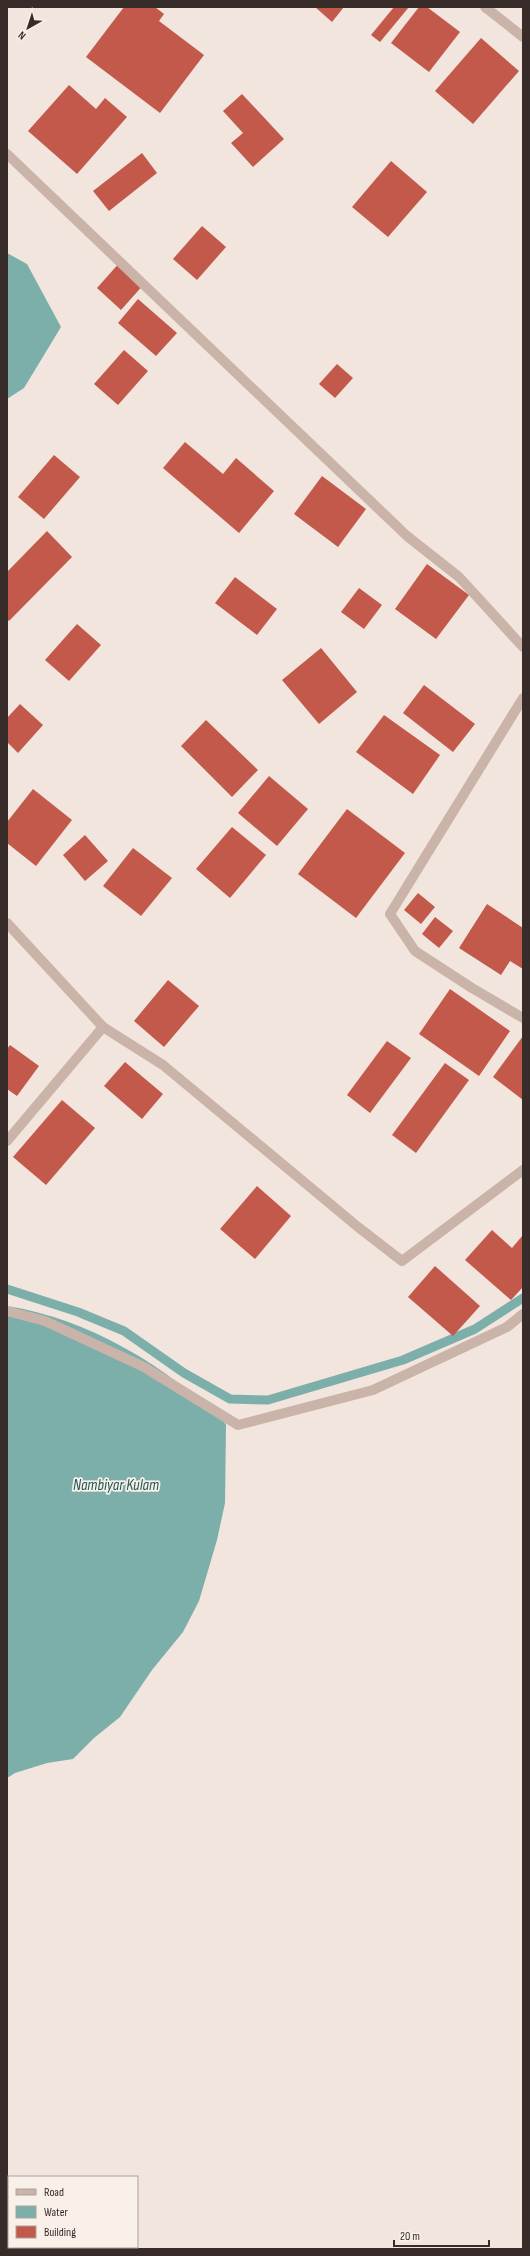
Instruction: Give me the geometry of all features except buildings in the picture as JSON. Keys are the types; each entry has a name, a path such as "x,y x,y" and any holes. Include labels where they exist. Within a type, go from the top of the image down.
{"street":[{"path":"484,7 523,37"},
{"path":"7,154 407,536 458,577 523,647"},
{"path":"523,698 390,914 416,950 472,988 523,1018"},
{"path":"7,923 103,1027 163,1065 358,1228 402,1261 523,1170"},
{"path":"7,1141 103,1027"},
{"path":"7,1311 45,1321 144,1367 238,1425 373,1390 507,1327 523,1314"}],"water":[{"path":"7,253 27,264 61,327 24,388 7,399"},
{"name":"Nambiyar Kulam","path":"7,1306 38,1312 68,1322 125,1348 178,1383 226,1424 225,1503 217,1540 199,1601 183,1632 152,1670 120,1717 94,1738 73,1759 47,1763 15,1773 7,1778"},
{"path":"7,2178 8,2248 112,2249 7,2249"}],"waterway":[{"path":"7,1289 78,1312 124,1331 184,1373 230,1399 268,1400 403,1360 475,1329 523,1298"}]}
